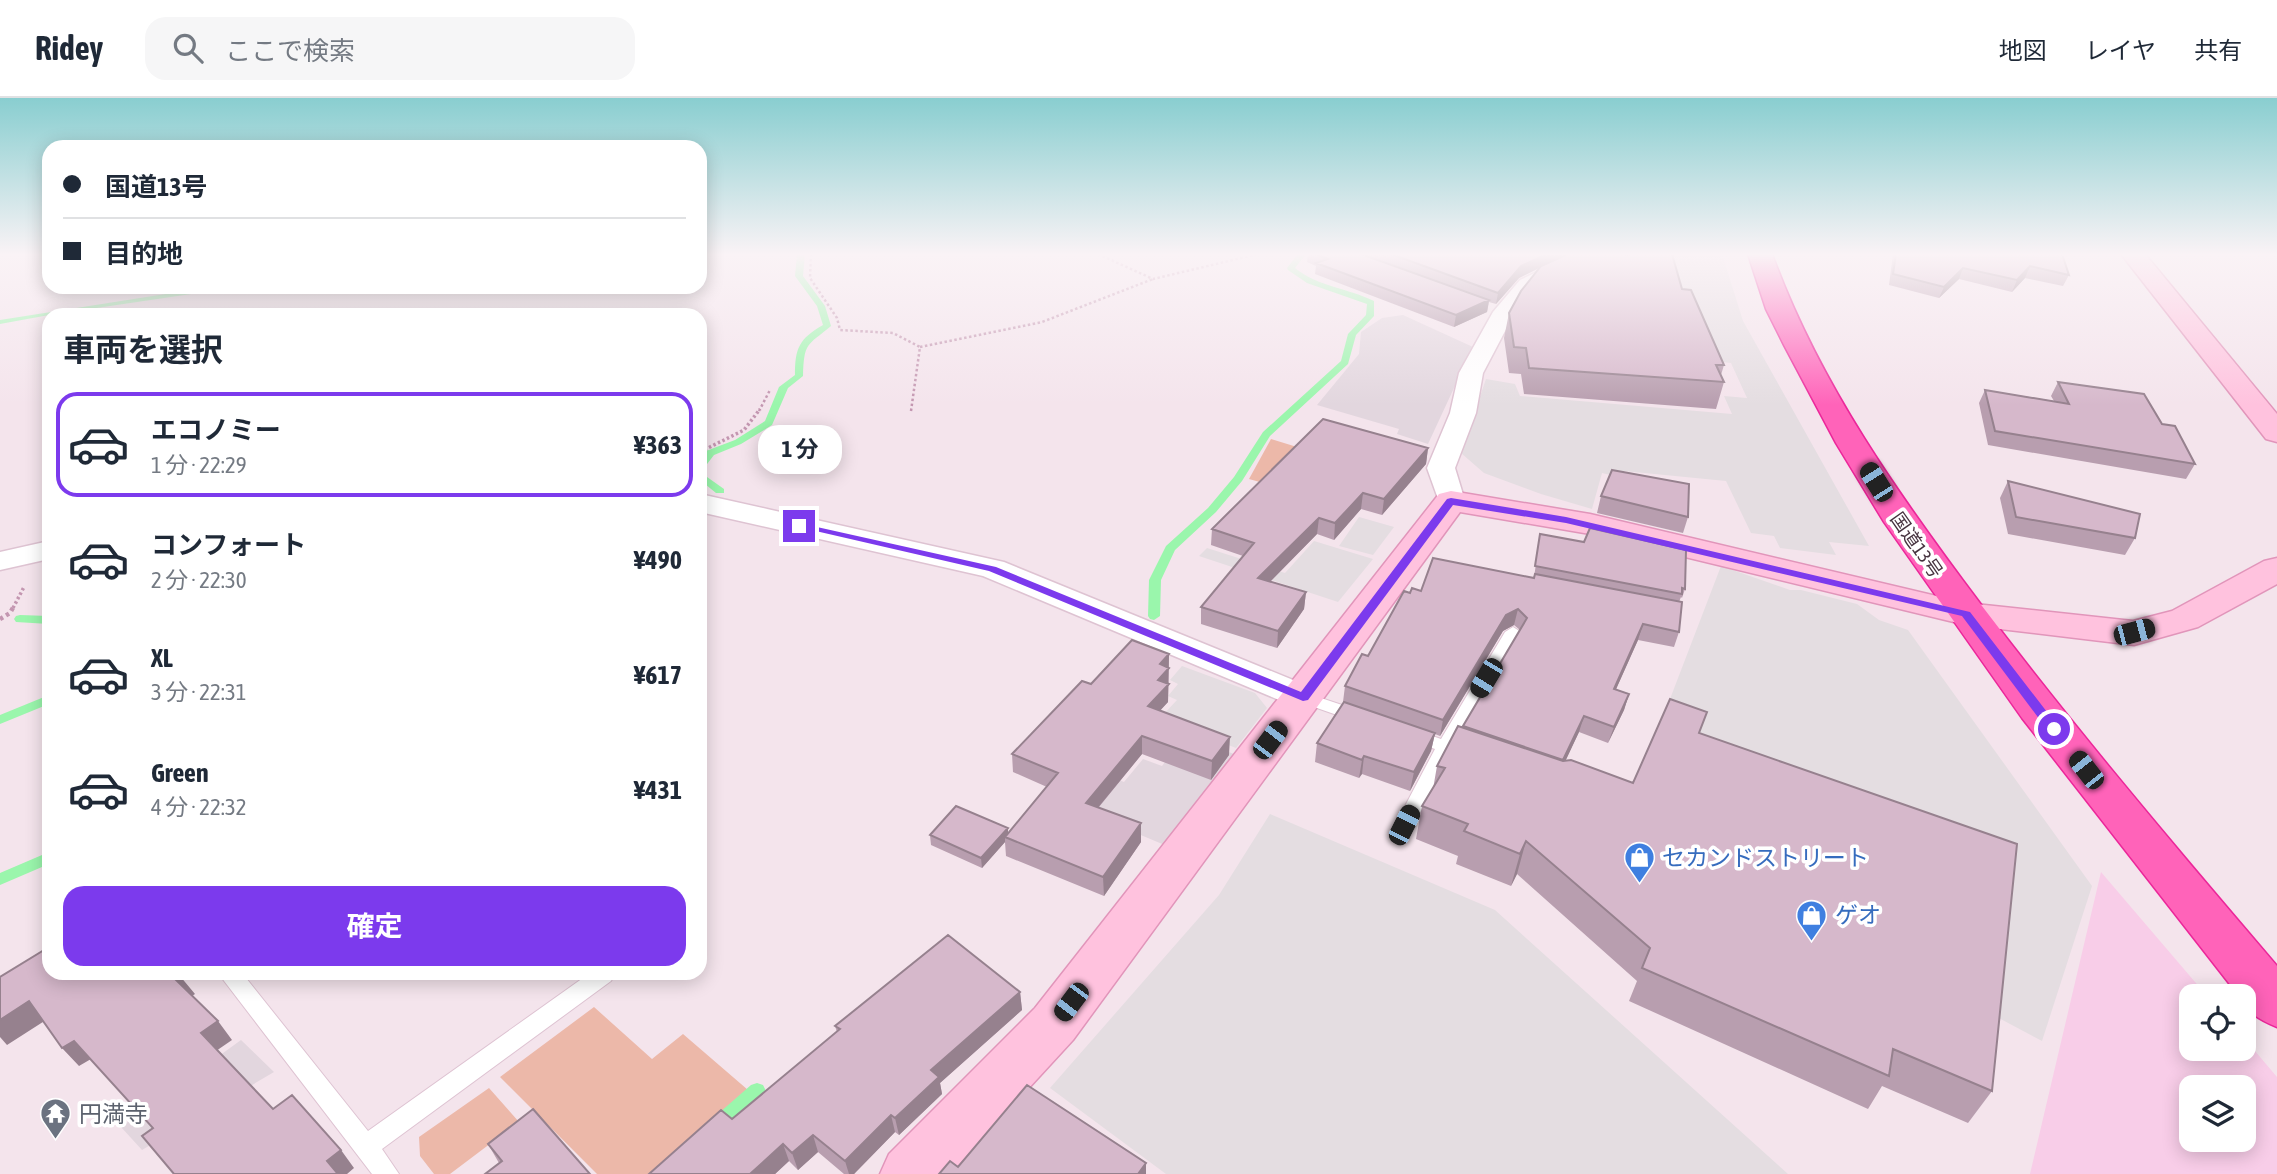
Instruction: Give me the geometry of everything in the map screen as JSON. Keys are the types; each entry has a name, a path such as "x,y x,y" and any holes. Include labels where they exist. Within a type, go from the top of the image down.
{"highway":[{"name":"国道13号","path":"1777,304 1851,443 1900,522 1966,614 2135,832 2277,1004"}],"street":[{"path":"910,1174 1054,1024 1303,697 1415,559 1451,501 1441,468 1463,413 1471,373 1498,309 1504,304"},
{"path":"2173,304 2277,433"},
{"path":"1451,501 1590,524 1966,614 2134,632 2185,619 2277,569"},
{"path":"707,505 993,569 1303,697"},
{"path":"0,561 42,552"}],"lane":[{"path":"1404,825 1445,747 1513,632"},
{"path":"1303,697 1368,720"},
{"path":"1394,729 1481,760"},
{"path":"235,980 387,1174"},
{"path":"366,1147 596,980"}],"path":[{"path":"828,304 837,318 840,330 878,330 912,340 920,347"},
{"path":"920,347 1042,323 1089,304"},
{"path":"911,411 920,347"},
{"path":"707,449 738,436 751,425 770,390"}],"shaded area":[{"path":"1674,304 1738,304 1743,321 1869,546 1829,542 1836,555 1780,548 1774,536 1751,533 1726,481 1624,471 1627,479 1602,473 1592,509 1484,473 1461,453 1486,379 1515,384 1520,396 1732,414 1724,396 1747,398 1731,363 1712,361"},
{"path":"1403,315 1473,347 1428,444 1397,434 1399,429 1317,405 1359,354 1361,332 1382,318"},
{"path":"1271,439 1323,455 1312,497 1249,479"},
{"path":"1359,517 1394,527 1373,555 1339,546"},
{"path":"1314,541 1373,559 1338,602 1199,556 1207,548 1285,573"},
{"path":"1721,566 1790,590 1801,590 1857,604 1879,620 1908,630 2092,886 2042,1041 1995,1016 1660,725"},
{"path":"1182,666 1255,693 1267,708 1236,748 1160,718 1177,700 1168,696 1178,684 1170,680"},
{"path":"1185,736 1234,754 1167,846 1081,810 1109,776 1124,782 1143,759 1162,766"},
{"path":"1270,814 1495,910 1788,1174 1166,1174 1050,1088 1219,895"},
{"path":"2101,872 2197,984 2179,984 2179,1061 2256,1061 2256,1052 2277,1077 2277,1174 2030,1174"},
{"path":"594,1007 652,1059 683,1034 748,1090 652,1174 597,1174 500,1077"},
{"path":"241,1040 274,1072 142,1150 121,1127"},
{"path":"489,1088 519,1122 450,1174 434,1174 420,1156 419,1137"}],"building":[{"path":"1427,304 1480,304 1456,315"},
{"path":"1514,304 1697,304 1724,365 1716,365 1724,382 1529,368 1526,348 1514,347 1509,313"},
{"path":"2058,382 2144,394 2162,424 2175,426 2195,464 1995,431 1985,390 2069,404"},
{"path":"1323,419 1428,448 1384,499 1363,493 1335,523 1319,518 1258,578 1306,592 1278,631 1201,607 1254,543 1212,529"},
{"path":"1612,470 1689,484 1688,517 1601,496"},
{"path":"2008,481 2140,514 2135,538 2016,517"},
{"path":"1590,528 1686,550 1685,589 1682,588 1682,594 1535,566 1540,534 1584,542"},
{"path":"1433,558 1534,578 1535,574 1682,602 1679,632 1643,624 1614,689 1629,694 1614,727 1584,716 1563,760 1463,726 1527,618 1518,609 1506,615 1443,720 1345,686 1362,654 1368,656 1404,591 1410,593 1412,588 1421,591"},
{"path":"1132,640 1169,654 1160,664 1169,668 1158,680 1169,684 1148,706 1230,737 1212,761 1142,736 1086,803 1141,823 1103,877 1005,837 1058,773 1012,754 1082,681 1091,684"},
{"path":"1670,699 1707,712 1699,733 2017,844 1992,1091 1893,1049 1889,1076 1642,968 1650,948 1526,841 1520,854 1464,831 1468,824 1422,806 1445,768 1437,766 1458,726 1563,761 1571,760 1633,783"},
{"path":"1344,702 1435,733 1414,772 1364,756 1362,760 1317,743"},
{"path":"956,806 1008,828 981,858 930,835"},
{"path":"948,935 1020,992 931,1070 939,1077 895,1118 891,1115 845,1161 813,1135 792,1153 783,1144 750,1174 649,1174 721,1110 732,1119 840,1029 835,1026"},
{"path":"42,951 42,980 176,980 218,1021 201,1033 273,1109 292,1095 341,1150 327,1161 338,1174 174,1174 142,1136 153,1128 74,1041 62,1048 29,1001 0,1020 0,977"},
{"path":"1027,1085 1146,1163 1138,1174 939,1174 950,1161 958,1167"},
{"path":"533,1109 590,1174 485,1174 502,1161 488,1144"}],"waterway":[{"path":"90,308 114,304"},
{"path":"707,457 769,423 784,387 799,376 803,346 811,336 827,326 820,304"},
{"path":"1154,616 1155,580 1170,548 1212,510 1238,479 1266,434 1345,362 1352,334 1370,316 1371,304"},
{"path":"0,322 42,315"},
{"path":"707,481 720,491"},
{"path":"20,619 42,620"},
{"path":"0,720 42,702"},
{"path":"0,879 42,861"},
{"path":"718,1126 757,1091"}],"place":[{"name":"セカンドストリート","path":"1639,885"},
{"name":"ゲオ","path":"1812,942"},
{"name":"円満寺","path":"56,1141"}],"route":[{"path":"799,526 993,569 1303,697 1451,501 1590,524 1966,614 2054,729"}]}
